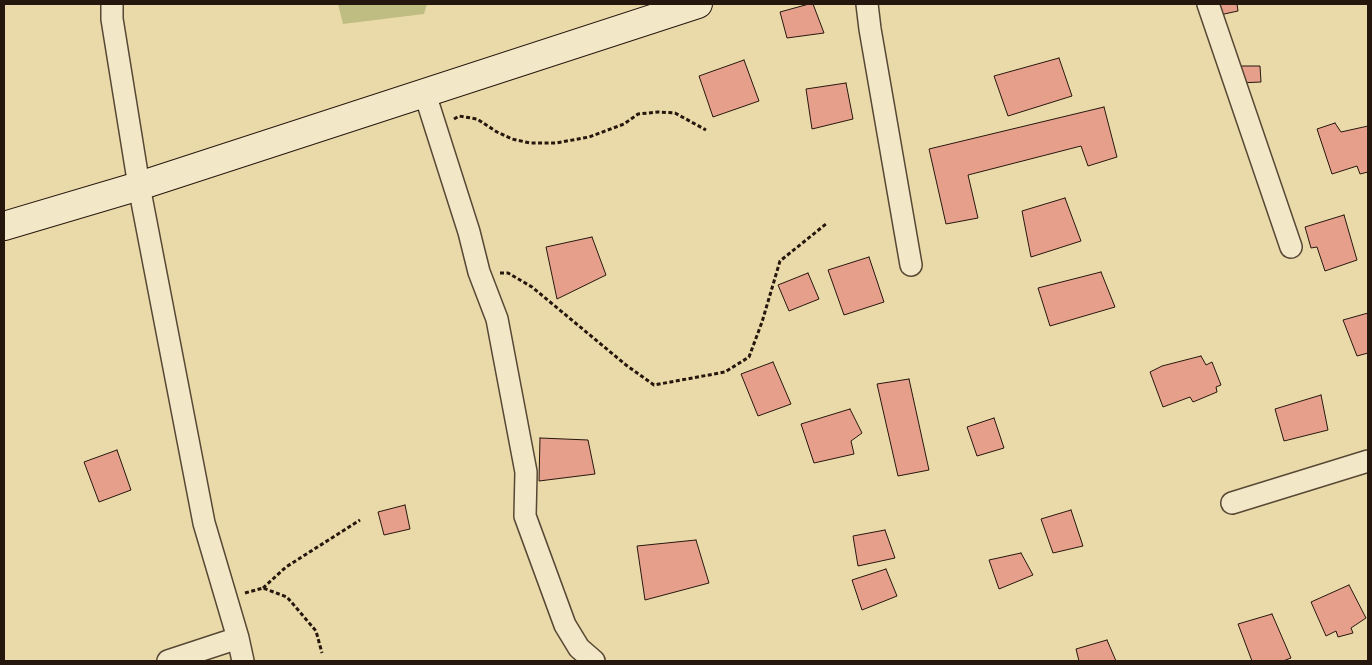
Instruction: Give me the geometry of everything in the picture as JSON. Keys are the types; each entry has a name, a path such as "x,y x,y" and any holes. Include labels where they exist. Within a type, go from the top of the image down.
{"main road":[{"path":"4,226 139,186 698,4"}],"street":[{"path":"112,4 112,19 139,186 204,523 243,661"},
{"path":"867,4 871,39 911,265"},
{"path":"1208,4 1291,247"},
{"path":"425,94 469,232 479,272 497,319 526,472 525,516 565,625 580,648 594,661"},
{"path":"1232,503 1368,461"},
{"path":"168,661 238,638"}],"path":[{"path":"436,128 459,116 477,119 512,139 530,143 556,144 589,137 624,124 638,114 658,112 675,113 706,130"},
{"path":"479,272 508,273 532,287 654,385 725,372 749,357 762,322 780,262 826,224"},
{"path":"226,599 263,588 286,567 360,520"},
{"path":"263,588 287,597 316,631 322,654"}],"shaded area":[{"path":"338,4 427,4 424,14 343,24"}],"building":[{"path":"813,4 824,33 787,38 780,12"},
{"path":"1212,4 1237,4 1238,11 1215,16"},
{"path":"1059,58 1072,96 1008,116 994,76"},
{"path":"744,60 759,101 713,117 699,76"},
{"path":"1238,66 1260,66 1261,82 1238,83"},
{"path":"846,83 853,119 812,129 806,89"},
{"path":"1104,107 1117,157 1088,166 1081,146 968,175 978,218 946,224 929,149"},
{"path":"1335,123 1341,132 1368,126 1368,172 1360,174 1357,166 1332,174 1317,129"},
{"path":"1065,198 1081,241 1031,257 1022,211"},
{"path":"1344,215 1357,260 1325,271 1317,247 1311,248 1305,227"},
{"path":"592,237 606,275 557,299 546,247"},
{"path":"869,257 884,302 844,315 828,270"},
{"path":"1101,272 1115,307 1050,326 1038,288"},
{"path":"808,273 819,299 789,311 778,285"},
{"path":"1368,313 1368,353 1357,356 1343,320"},
{"path":"1201,356 1206,365 1212,362 1221,385 1216,387 1217,392 1193,402 1190,397 1163,407 1150,372 1162,366"},
{"path":"773,362 791,404 758,416 741,374"},
{"path":"909,379 929,470 898,476 877,384"},
{"path":"1321,395 1328,430 1284,441 1275,409"},
{"path":"850,409 862,433 851,441 854,454 814,463 801,424"},
{"path":"994,418 1004,448 977,456 967,427"},
{"path":"540,438 588,440 595,474 539,481"},
{"path":"117,450 131,490 99,502 84,462"},
{"path":"405,505 410,529 384,535 378,512"},
{"path":"1071,510 1083,546 1053,553 1041,519"},
{"path":"885,530 895,558 858,566 853,536"},
{"path":"696,540 709,583 645,600 637,546"},
{"path":"1021,553 1033,575 999,589 989,560"},
{"path":"886,569 897,596 862,610 852,580"},
{"path":"1349,585 1366,618 1351,628 1353,633 1338,637 1336,631 1326,636 1311,602"},
{"path":"1272,614 1291,658 1283,661 1252,661 1238,624"},
{"path":"1107,640 1116,661 1079,661 1076,649"}]}
